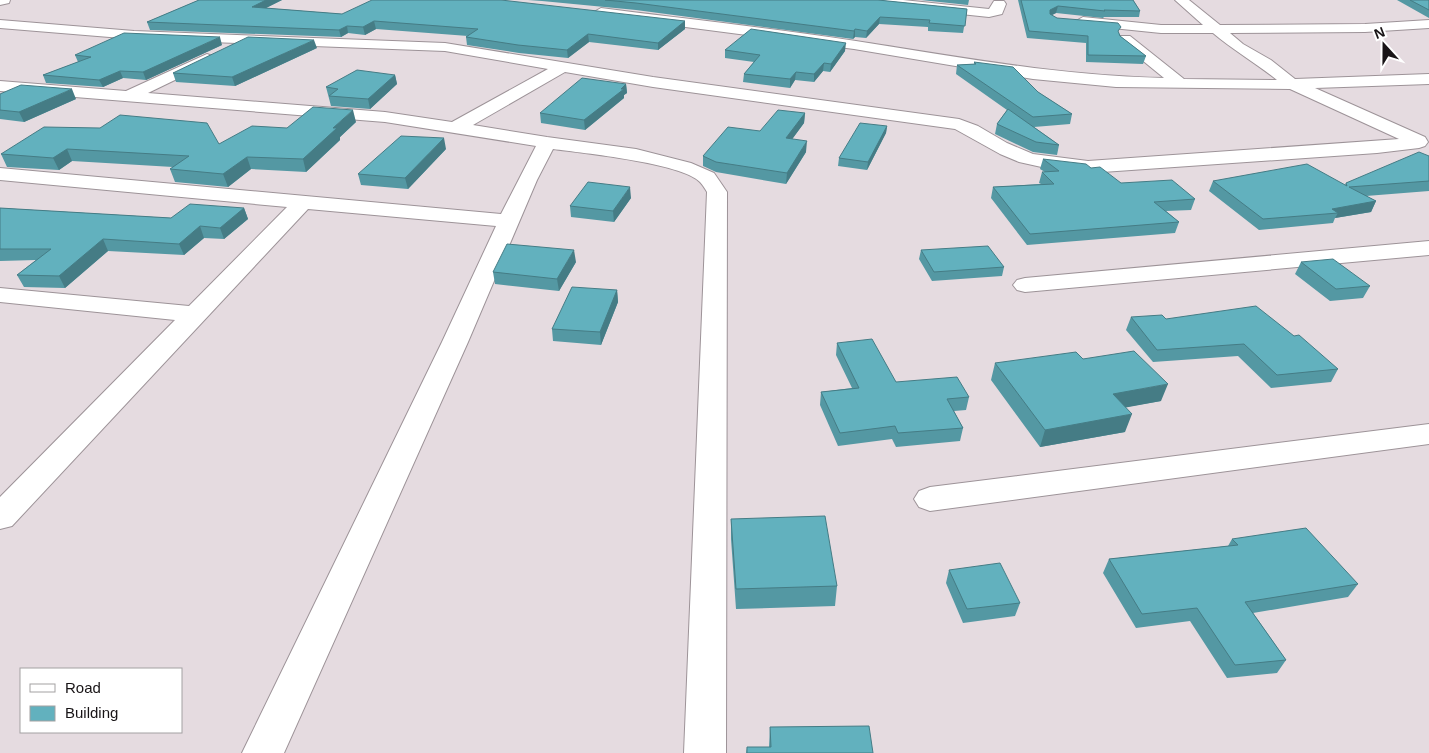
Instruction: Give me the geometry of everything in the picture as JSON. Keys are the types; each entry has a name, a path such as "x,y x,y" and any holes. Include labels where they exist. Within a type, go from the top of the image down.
{"street":[{"path":"0,1 4,0"},
{"path":"866,0 988,13 997,10 1000,4"},
{"path":"1181,0 1238,46 1266,63 1290,83 1424,144"},
{"path":"591,11 845,44 1033,74 1116,82 1240,74"},
{"path":"1066,20 1162,29 1365,28 1429,24"},
{"path":"0,24 134,35 445,48 561,68 958,124 974,129 1006,150 1028,160 1050,164 1088,167 1424,144"},
{"path":"130,95 247,40"},
{"path":"1125,40 1174,79 1267,85 1429,78"},
{"path":"456,127 561,68"},
{"path":"0,86 385,117 636,155 684,167 706,176 717,192 705,753"},
{"path":"264,753 455,342 527,180 547,143"},
{"path":"0,174 508,221"},
{"path":"3,510 302,203"},
{"path":"1026,284 1429,248"},
{"path":"0,295 194,314"},
{"path":"930,500 1429,434"}],"building":[{"path":"199,0 266,0 252,7 342,14 372,0 501,0 685,21 658,43 588,34 567,50 466,37 478,29 374,21 363,27 347,26 339,30 147,22"},
{"path":"605,0 878,0 967,9 965,26 929,23 930,20 880,17 867,31 855,29 854,31"},
{"path":"1021,0 1133,0 1140,11 1105,11 1058,6 1050,10 1050,14 1057,18 1118,23 1121,27 1118,31 1120,36 1146,56 1088,55 1088,36 1029,31"},
{"path":"1410,0 1429,0 1429,10"},
{"path":"751,29 846,43 831,64 824,63 814,74 796,72 790,79 744,74 760,55 725,50"},
{"path":"124,33 220,37 143,72 120,71 99,80 43,75 91,57 75,55"},
{"path":"248,37 314,40 232,77 173,73"},
{"path":"974,62 1013,67 1038,92 1072,114 1033,117 957,65 976,64"},
{"path":"357,70 395,75 368,99 329,96 338,89 326,87"},
{"path":"582,78 626,84 621,89 624,89 584,120 540,113"},
{"path":"21,85 72,89 19,112 0,110 0,94"},
{"path":"313,107 353,110 333,128 337,128 303,159 247,157 223,174 170,169 189,156 67,149 53,158 1,154 44,127 100,128 120,115 207,123 219,144 252,126 287,128"},
{"path":"1008,109 1059,145 1036,142 997,124"},
{"path":"778,110 805,113 786,138 807,141 787,173 716,162 703,156 728,127 760,131"},
{"path":"860,123 887,126 868,162 839,158"},
{"path":"401,136 444,138 405,178 358,174"},
{"path":"1419,152 1429,156 1429,181 1349,187 1376,201 1332,209 1338,213 1263,219 1213,181 1307,164 1347,186 1346,183"},
{"path":"1043,159 1086,164 1091,168 1100,167 1121,183 1172,180 1195,199 1154,202 1179,222 1030,234 993,187 1054,184 1042,172 1059,171"},
{"path":"588,182 630,187 613,211 570,206"},
{"path":"190,204 244,208 220,228 200,226 179,244 103,239 59,276 17,275 51,249 0,249 0,208 171,218"},
{"path":"507,244 574,250 557,279 493,272"},
{"path":"988,246 1004,267 934,272 921,250"},
{"path":"1333,259 1370,286 1336,289 1301,262"},
{"path":"572,287 617,290 600,332 552,329"},
{"path":"1256,306 1294,336 1299,335 1338,369 1277,375 1244,344 1157,350 1131,317 1162,315 1166,319"},
{"path":"872,339 896,382 957,377 969,397 947,399 963,428 898,433 895,426 840,433 821,392 859,388 837,343"},
{"path":"1134,351 1168,384 1113,394 1132,414 1045,430 995,363 1076,352 1083,359"},
{"path":"825,516 837,586 736,589 731,519"},
{"path":"1306,528 1358,584 1245,602 1286,660 1235,665 1197,608 1142,614 1109,559 1238,545 1232,539"},
{"path":"1000,563 1020,603 967,609 949,570"},
{"path":"869,726 873,753 747,753 747,747 771,747 770,727"}]}
